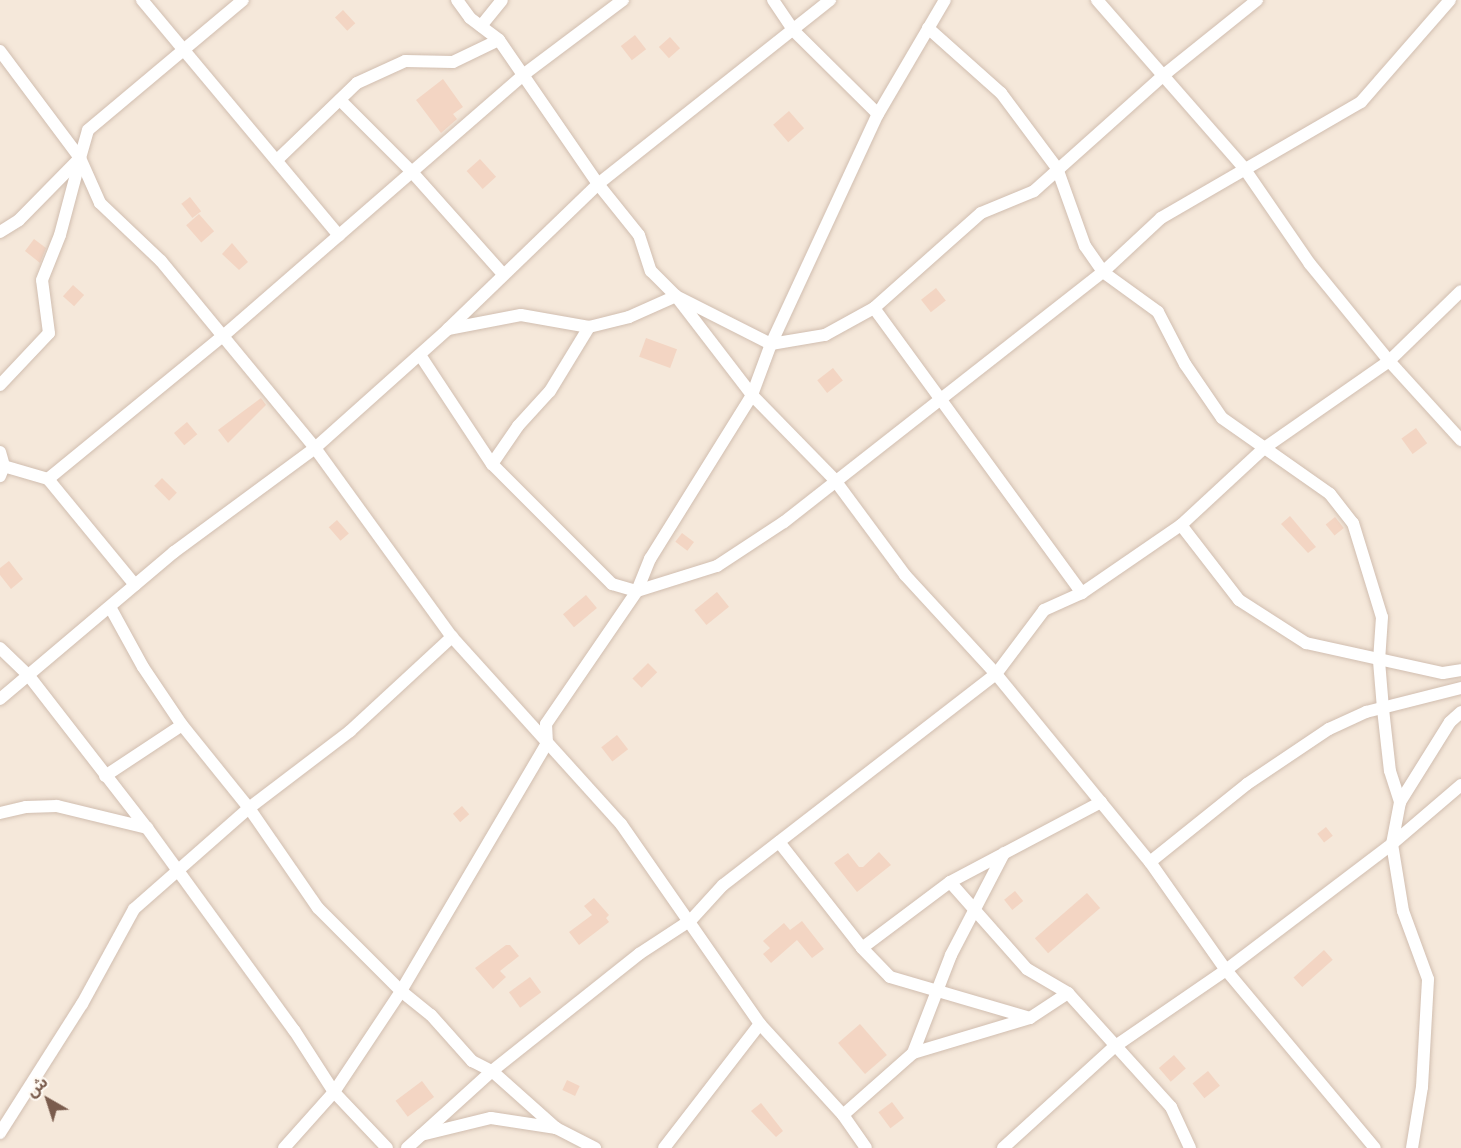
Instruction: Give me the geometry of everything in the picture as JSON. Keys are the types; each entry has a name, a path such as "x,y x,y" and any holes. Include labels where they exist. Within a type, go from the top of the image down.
{"street":[{"path":"142,0 183,53 277,160 339,236"},
{"path":"0,385 49,333 42,280 60,235 88,130 183,53 243,0"},
{"path":"457,0 481,26 500,40 598,184 639,235 651,271 676,296 752,395 834,479 905,575 996,674 1150,862 1226,970 1375,1148"},
{"path":"481,26 502,0"},
{"path":"48,479 223,336 523,75 624,0"},
{"path":"773,0 794,30 878,114"},
{"path":"0,699 174,552 315,448 448,329 598,184 830,0"},
{"path":"281,1148 334,1092 401,991 548,743 546,724 638,591 650,559 752,395 771,344 878,114 945,0"},
{"path":"1097,0 1165,74 1244,168 1310,264 1389,361 1461,440"},
{"path":"676,296 771,344 825,335 874,308 981,213 1034,191 1057,168 1165,74 1257,0"},
{"path":"420,355 492,464 612,584 638,591 717,566 784,522 834,479 1103,272 1161,218 1361,102 1450,0"},
{"path":"928,28 1001,93 1057,168 1085,246 1103,272 1158,312 1185,364 1222,418 1330,494 1353,523 1382,617 1379,661 1383,709 1390,771 1400,802"},
{"path":"277,160 357,83 405,61 453,62 500,40"},
{"path":"0,51 80,158 100,203 160,261 315,448 452,637 621,824 690,920 760,1024 843,1115 866,1148"},
{"path":"340,100 412,172 503,274"},
{"path":"0,232 19,220 80,158"},
{"path":"407,1148 492,1071 639,954 690,920 723,885 996,674 1044,610 1082,593 1181,525 1263,449 1389,361 1461,291"},
{"path":"448,329 521,315 589,327 629,317 676,296"},
{"path":"874,308 1082,593"},
{"path":"492,464 518,426 550,391 589,327"},
{"path":"0,452 1,469 48,479 135,585"},
{"path":"1181,525 1239,600 1306,643 1379,661 1443,673 1461,670"},
{"path":"110,607 143,667 182,725 249,808 318,908 401,991 431,1015 472,1061 492,1071 556,1128 595,1148"},
{"path":"0,1133 82,1004 134,909 178,873 249,808 350,731 452,637"},
{"path":"0,648 29,676 147,828 294,1030 334,1092 387,1148"},
{"path":"1150,862 1247,784 1320,735 1366,712 1461,688"},
{"path":"1412,1148 1422,1087 1428,979 1403,911 1392,844 1400,802 1450,722 1461,712"},
{"path":"105,776 182,725"},
{"path":"1003,1148 1114,1047 1226,970 1392,844 1461,785"},
{"path":"862,948 950,882 1101,802"},
{"path":"0,813 26,807 57,806 147,828"},
{"path":"779,842 862,948 890,977 1030,1018"},
{"path":"913,1053 936,990 975,907 1004,853"},
{"path":"950,882 975,907 1027,969 1068,993 1170,1107 1190,1148"},
{"path":"843,1115 913,1053 1030,1018 1068,993"},
{"path":"664,1148 760,1024"},
{"path":"420,1136 491,1118 556,1128"}],"shaded area":[{"path":"0,0 1461,0 1461,1148 0,1148"}],"building":[{"path":"343,10 355,23 347,31 335,18"},
{"path":"635,35 646,49 632,60 621,46"},
{"path":"670,37 680,48 669,58 659,47"},
{"path":"443,79 463,107 453,114 457,119 441,133 416,100"},
{"path":"789,111 804,128 788,142 773,125"},
{"path":"480,159 496,177 483,189 467,171"},
{"path":"190,197 201,211 192,218 181,204"},
{"path":"199,214 214,231 201,243 186,225"},
{"path":"34,239 46,248 40,263 25,251"},
{"path":"232,243 248,262 239,270 222,254"},
{"path":"73,285 84,295 74,306 63,296"},
{"path":"936,288 946,301 931,312 921,300"},
{"path":"646,338 677,349 670,368 639,357"},
{"path":"833,368 843,381 827,393 817,380"},
{"path":"261,398 266,405 228,443 218,430"},
{"path":"187,422 197,434 184,445 174,433"},
{"path":"1416,428 1427,443 1413,454 1401,439"},
{"path":"162,478 177,493 169,501 154,486"},
{"path":"1290,516 1316,547 1308,553 1281,524"},
{"path":"1335,517 1344,528 1334,535 1326,525"},
{"path":"337,520 349,534 341,541 329,527"},
{"path":"682,533 694,542 687,551 675,542"},
{"path":"9,561 23,579 11,589 0,575 0,568"},
{"path":"717,592 729,607 706,625 694,610"},
{"path":"586,595 597,608 574,627 563,614"},
{"path":"648,663 657,672 642,688 632,679"},
{"path":"617,735 628,749 612,761 601,747"},
{"path":"462,806 469,814 460,822 453,814"},
{"path":"1326,827 1333,836 1324,842 1317,834"},
{"path":"879,852 891,865 857,892 834,863 848,853 859,867 863,867"},
{"path":"1015,891 1023,901 1012,910 1004,900"},
{"path":"1087,893 1100,908 1048,953 1035,938"},
{"path":"594,898 609,915 606,918 609,922 579,945 569,932 592,915 584,906"},
{"path":"802,921 824,949 812,958 797,940 771,963 763,954 770,948 763,941 784,923 790,930"},
{"path":"506,945 510,945 519,956 500,971 506,977 493,989 475,968"},
{"path":"1324,950 1333,960 1302,987 1294,977"},
{"path":"530,977 541,992 520,1008 509,992"},
{"path":"860,1024 887,1055 865,1074 838,1043"},
{"path":"1174,1055 1186,1069 1171,1082 1159,1068"},
{"path":"1208,1071 1220,1086 1204,1098 1192,1084"},
{"path":"567,1080 580,1086 575,1096 562,1090"},
{"path":"422,1081 434,1097 408,1117 396,1101"},
{"path":"892,1102 904,1118 890,1128 878,1112"},
{"path":"761,1103 783,1131 776,1137 751,1111"}]}
